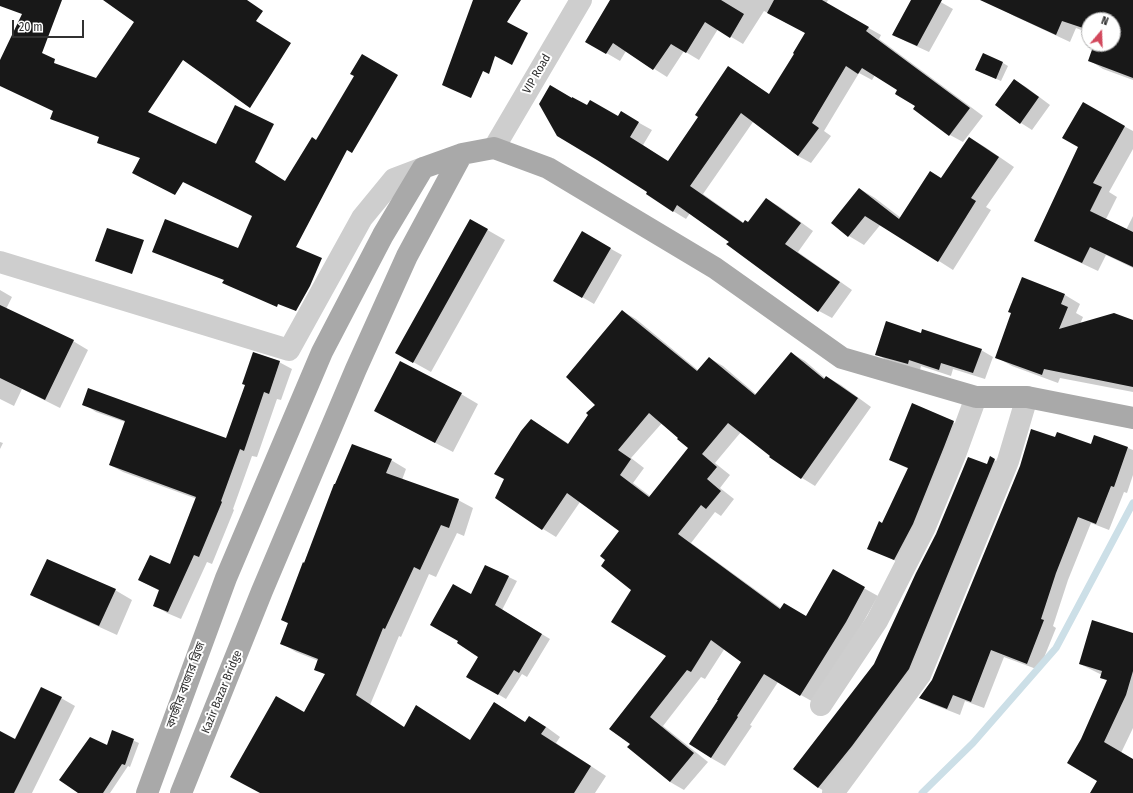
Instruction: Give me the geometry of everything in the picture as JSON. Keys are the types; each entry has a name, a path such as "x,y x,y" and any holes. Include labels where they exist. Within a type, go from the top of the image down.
{"main road":[{"path":"423,168 462,154 494,148 548,168 715,268 842,358 976,397 1027,397 1133,418"},
{"name":"Kazir Bazar Bridge","path":"181,793 262,591 356,369 407,256 462,154"},
{"name":"কাজীর বাজার ব্রিজ","path":"147,793 226,578 322,352 383,235 423,168"}],"street":[{"name":"VIP Road","path":"494,148 581,0"},
{"path":"0,262 289,350 362,218 394,179 423,168"},
{"path":"820,705 877,621 924,529 956,452 976,397"},
{"path":"833,793 920,675 1008,461 1027,397"}],"building":[{"path":"0,0 62,0 42,53 55,59 54,63 96,78 134,22 103,0 247,0 263,11 256,21 291,43 250,108 183,60 148,112 216,144 235,105 274,124 255,162 285,181 312,137 316,140 354,76 350,74 362,54 398,75 352,153 347,150 296,247 322,258 310,286 296,311 278,304 277,307 222,283 224,280 152,252 165,219 238,248 252,216 183,182 175,195 132,173 140,158 97,143 99,137 50,119 53,111 0,86 0,60 22,14 0,6"},
{"path":"473,0 521,0 507,22 528,33 512,65 495,56 489,74 483,71 471,98 442,85"},
{"path":"610,0 721,0 744,14 730,38 705,22 686,53 671,44 653,70 613,43 606,54 585,42"},
{"path":"774,0 822,0 869,27 866,31 970,108 949,136 913,109 915,106 895,94 897,90 862,68 858,74 846,66 812,123 819,128 798,156 741,113 690,186 743,223 745,220 748,222 766,198 801,223 785,244 840,282 818,312 726,244 729,242 677,205 673,212 646,194 647,192 557,136 539,104 550,85 587,105 590,100 618,116 621,111 639,122 630,137 668,161 698,117 695,115 728,66 769,94 794,54 793,53 805,33 767,13"},
{"path":"911,0 942,0 917,46 892,35"},
{"path":"980,0 1133,0 1133,78 1088,61 1091,52 1121,52 1121,12 1081,12 1081,27 1062,21 1056,35"},
{"path":"983,53 1003,62 996,79 975,70"},
{"path":"1014,79 1039,97 1020,124 995,105"},
{"path":"1083,102 1125,126 1093,183 1102,187 1090,211 1133,232 1133,267 1090,247 1082,263 1034,241 1078,147 1062,138"},
{"path":"969,137 999,157 971,198 976,201 938,262 865,216 848,237 831,223 859,188 899,219 930,171 941,178"},
{"path":"470,219 488,229 413,363 395,353"},
{"path":"107,228 144,240 132,274 95,261"},
{"path":"582,231 611,248 582,298 553,281"},
{"path":"1022,277 1065,294 1061,304 1068,307 1059,329 1114,313 1133,320 1133,387 1044,369 1042,375 995,358 1011,313 1008,312"},
{"path":"0,305 74,340 45,400 0,378"},
{"path":"622,310 697,371 709,357 755,395 791,352 824,379 826,376 858,398 801,479 769,457 770,456 728,423 702,454 717,467 707,479 721,491 706,509 701,505 678,534 780,609 784,603 806,616 833,569 865,587 846,622 800,696 764,674 711,758 689,744 741,662 711,640 691,672 687,670 650,717 694,753 670,782 627,747 630,744 609,729 666,656 611,622 631,590 601,566 605,560 600,556 619,531 567,493 542,530 495,498 504,479 494,474 521,431 531,419 568,444 588,415 586,413 595,405 566,377","holes":["649,413 678,438 677,439 688,448 649,497 620,475 631,459 618,450"]},
{"path":"886,321 921,333 922,329 982,349 973,373 941,363 939,370 909,360 908,364 875,355"},
{"path":"253,352 280,361 269,394 264,392 244,451 240,449 221,501 222,502 199,557 194,555 168,612 153,606 159,590 138,580 150,555 170,564 196,497 109,465 125,421 82,405 88,388 226,438 245,385 242,384"},
{"path":"400,361 462,393 435,443 374,411"},
{"path":"912,403 954,421 913,524 894,560 867,549 879,521 882,523 908,468 889,460"},
{"path":"1031,429 1055,437 1057,432 1091,444 1094,435 1128,447 1114,487 1111,486 1096,524 1078,517 1056,573 1041,619 1044,620 1027,664 991,650 971,702 953,695 947,709 919,698 932,680 1020,466"},
{"path":"352,444 392,459 386,473 459,499 449,528 441,525 420,570 414,567 385,629 383,628 356,695 404,727 416,705 470,740 494,702 525,722 529,716 546,727 541,734 591,766 574,793 260,793 230,777 276,696 304,712 325,674 314,670 318,659 280,644 288,623 281,620 334,484"},
{"path":"990,456 995,459 909,669 852,746 818,788 793,769 874,664 916,573 936,534 968,457 987,464"},
{"path":"47,559 116,589 99,626 30,595"},
{"path":"485,565 509,576 495,605 542,634 519,673 514,670 498,695 466,677 478,657 457,643 458,641 430,625 453,584 471,594"},
{"path":"1092,620 1133,633 1133,671 1126,695 1104,742 1133,759 1133,793 1090,793 1097,781 1067,763 1081,739 1107,680 1100,678 1102,671 1079,664"},
{"path":"41,687 62,697 14,793 0,793 0,731 15,739"},
{"path":"112,730 134,739 125,765 122,764 103,793 78,793 59,780 90,737 107,745"}],"waterway":[{"path":"922,793 973,743 1056,648 1133,503"}]}
